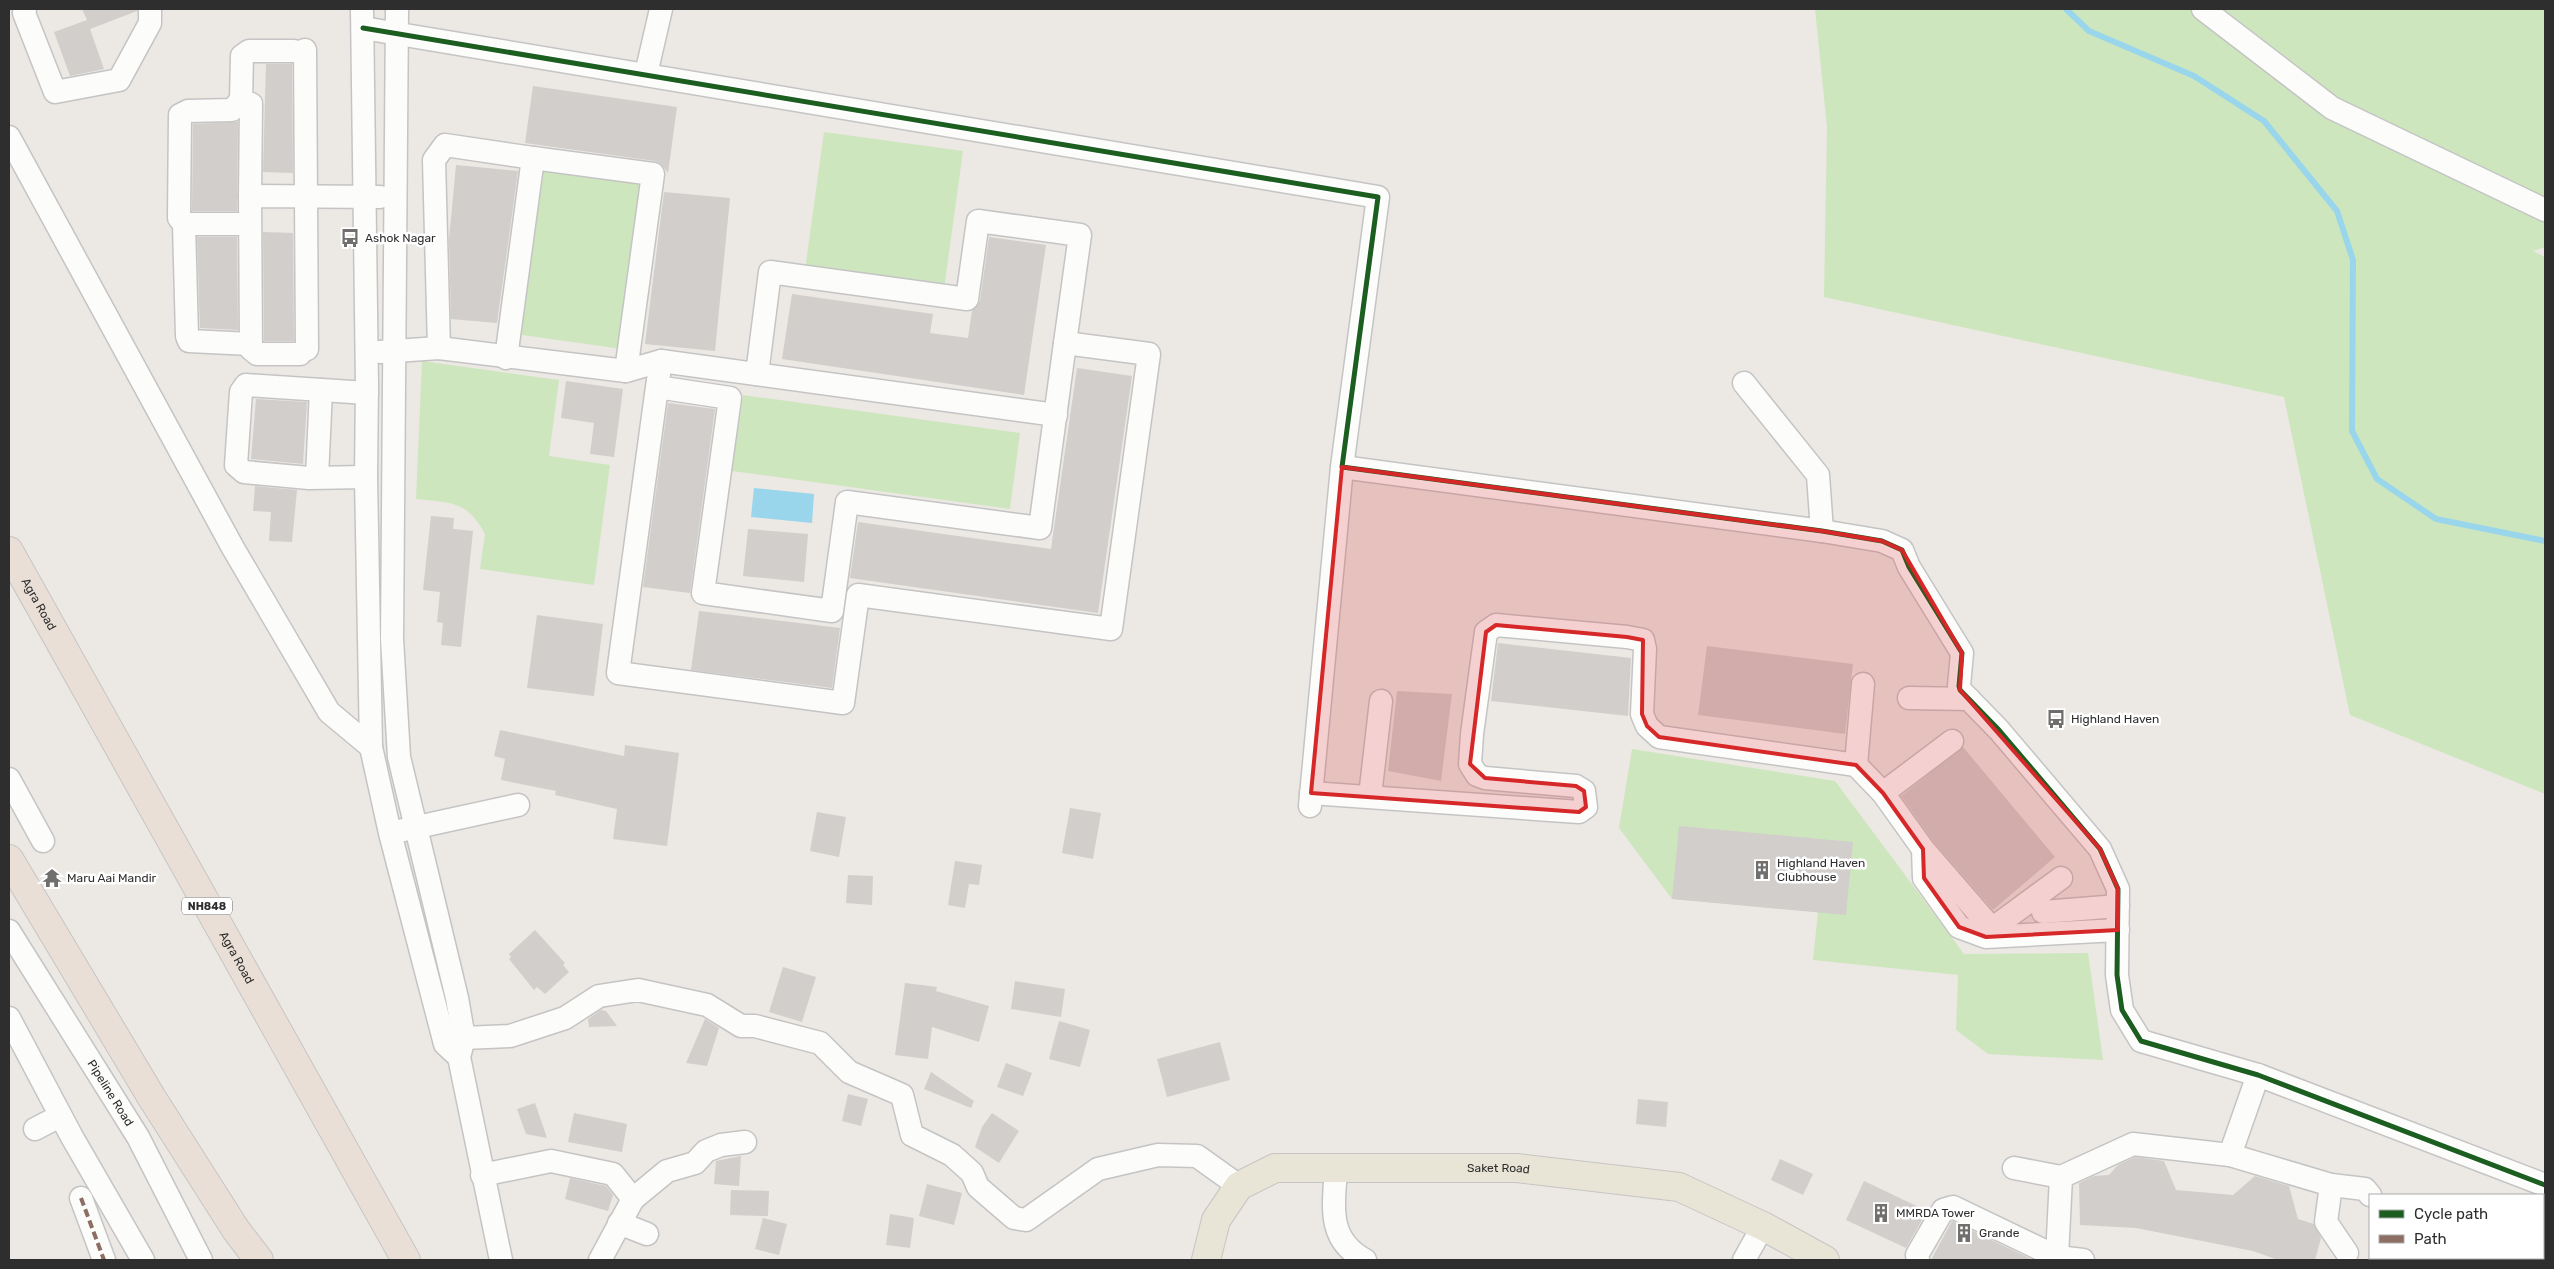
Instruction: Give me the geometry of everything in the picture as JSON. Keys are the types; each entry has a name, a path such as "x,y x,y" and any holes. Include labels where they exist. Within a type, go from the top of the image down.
{"highway":[{"name":"Agra Road","path":"9,551 406,1260"},
{"path":"9,859 152,1098 236,1230 259,1260"}],"main road":[{"name":"Saket Road","path":"1206,1260 1216,1220 1239,1186 1276,1168 1517,1168 1679,1187 1763,1226 1825,1260"}],"street":[{"path":"25,9 24,13 55,92 119,80 150,23 150,9"},
{"path":"397,9 392,639 399,757 457,998 456,1046"},
{"path":"646,74 661,9"},
{"path":"2203,9 2332,108 2545,210"},
{"path":"501,1260 456,1046 390,833 371,746 366,477 367,393 362,18 397,34 646,74 1378,198 1342,467 1310,799 1370,796 1579,812 1586,807 1584,791 1576,786 1485,778 1477,774 1470,764 1472,734 1486,632 1496,625 1538,627 1643,640 1645,649 1642,714 1647,726 1659,737 1856,765 1882,793 1923,849 1988,924 1997,925 2061,878"},
{"path":"241,100 251,104 250,196 250,224 251,344 251,349 257,354 303,352 306,196 300,51 249,51 242,56 241,100 232,110 188,111 180,115 179,218 184,224 187,336 189,341 251,344"},
{"path":"9,137 232,548 329,712 371,746"},
{"path":"439,348 434,160 445,145 653,174 626,371"},
{"path":"506,358 533,158"},
{"path":"250,196 395,197"},
{"path":"657,388 730,398 703,593 832,611 847,502 1040,528 1080,235 978,221 967,299 770,272 756,374"},
{"path":"184,224 250,224"},
{"path":"660,361 618,672 843,703 858,595 1111,630 1148,354 1066,343"},
{"path":"366,354 439,348 506,358 626,371 660,361 1056,415"},
{"path":"1744,384 1818,475 1822,531"},
{"path":"366,477 317,477 244,472 236,465 241,392 246,385 367,393"},
{"path":"317,477 321,390"},
{"path":"1342,467 1822,531 1882,542 1902,550 1909,567 1962,653 1958,686 1999,730 2100,848 2118,889 2117,975 2122,1010 2141,1040 2258,1075 2545,1185"},
{"path":"1856,765 1862,684"},
{"path":"1909,698 1969,699"},
{"path":"1370,796 1381,701"},
{"path":"1882,793 1952,741"},
{"path":"9,779 43,841"},
{"path":"390,833 518,805"},
{"path":"1923,849 1924,878 1959,927 1986,938 2118,930"},
{"path":"2043,912 2118,906"},
{"name":"Pipeline Road","path":"9,931 138,1138 201,1260"},
{"path":"456,1046 510,1036 565,1018 600,996 638,990 707,1005 741,1026 755,1026 820,1043 849,1072 902,1094 912,1135 952,1154 972,1172 978,1187 1014,1218 1026,1220 1098,1169 1158,1155 1197,1156 1239,1186"},
{"path":"9,1018 60,1116 143,1260"},
{"path":"2230,1155 2258,1075"},
{"path":"35,1129 60,1116"},
{"path":"600,1260 618,1223 633,1199 667,1171 695,1163 706,1151 721,1145 745,1142"},
{"path":"2014,1168 2061,1177 2133,1144 2230,1155 2331,1185 2365,1189 2369,1195"},
{"path":"482,1175 551,1160 613,1174 633,1199"},
{"path":"1336,1168 1335,1228 1343,1242 1365,1260"},
{"path":"2057,1257 2061,1177"},
{"path":"2331,1185 2326,1222 2346,1258"},
{"path":"81,1198 104,1260"},
{"path":"1918,1260 1917,1255 1943,1210 1953,1207 2057,1257 2083,1260"},
{"path":"618,1223 646,1234"},
{"path":"1744,1260 1763,1226"}],"highlighted area":[{"path":"1342,467 1822,531 1882,541 1902,550 1962,653 1960,690 2100,849 2118,889 2118,930 1986,937 1959,927 1924,878 1923,849 1883,793 1856,765 1659,737 1647,726 1642,714 1643,640 1627,637 1496,625 1486,632 1470,764 1485,778 1576,786 1584,791 1586,807 1579,812 1311,793"}],"green space":[{"path":"1815,9 2545,9 2545,247 2533,251 2545,257 2545,794 2350,715 2284,397 1824,297 1827,127"},
{"path":"824,132 963,151 944,289 805,270"},
{"path":"538,166 645,181 622,349 515,334"},
{"path":"422,361 559,380 549,456 610,465 594,585 480,569 485,534 471,515 457,505 416,499"},
{"path":"743,395 1020,433 1010,509 732,471"},
{"path":"1632,749 1835,781 1964,954 2088,953 2103,1060 1988,1054 1956,1030 1958,975 1813,960 1818,912 1672,899 1619,828"}],"water":[{"path":"754,488 814,494 812,523 751,517"}],"building":[{"path":"82,9 137,9 137,11 90,29 104,69 70,76 54,32 87,20"},
{"path":"266,64 292,64 293,173 263,172"},
{"path":"533,86 677,107 668,173 661,164 655,161 525,143"},
{"path":"238,122 237,211 192,211 193,124"},
{"path":"456,165 518,171 497,323 451,319 449,240"},
{"path":"664,192 730,198 715,351 645,344"},
{"path":"263,232 293,233 294,341 264,341"},
{"path":"197,237 237,237 238,330 200,328"},
{"path":"989,237 1046,245 1024,395 782,359 792,294 933,314 930,333 968,338 972,311 980,301"},
{"path":"1077,368 1132,376 1098,613 850,578 858,522 1051,549"},
{"path":"566,381 623,389 614,457 590,454 594,423 561,418"},
{"path":"256,399 307,402 303,464 251,459"},
{"path":"668,403 715,409 690,593 643,587"},
{"path":"255,486 297,490 292,542 269,541 271,512 253,511"},
{"path":"431,516 454,518 453,529 473,531 461,647 441,645 443,623 437,622 440,592 423,590"},
{"path":"748,529 808,534 804,582 743,576"},
{"path":"699,611 840,628 832,688 691,670"},
{"path":"537,615 603,624 594,696 527,688"},
{"path":"1498,643 1631,658 1628,716 1491,701"},
{"path":"1707,646 1853,664 1845,734 1698,715"},
{"path":"1397,691 1452,694 1441,781 1388,771"},
{"path":"500,730 624,756 625,745 679,753 667,846 613,839 617,809 555,795 556,791 501,780 505,759 494,756"},
{"path":"1963,747 2055,857 1993,910 1933,841 1901,796"},
{"path":"1070,808 1101,813 1093,859 1062,853"},
{"path":"817,812 846,817 839,857 810,851"},
{"name":"Highland Haven Clubhouse","path":"1679,826 1853,842 1846,915 1672,899"},
{"path":"955,861 982,865 979,885 969,884 965,908 948,905"},
{"path":"848,875 873,876 872,905 846,903"},
{"path":"535,930 565,963 563,965 569,972 545,994 537,987 534,990 509,959 511,957 509,954"},
{"path":"783,967 816,977 802,1022 769,1012"},
{"path":"1015,981 1065,989 1061,1017 1011,1009"},
{"path":"905,983 937,987 936,991 989,1006 979,1042 932,1027 928,1059 895,1055"},
{"path":"601,1010 606,1011 617,1026 589,1027 588,1019"},
{"path":"705,1019 719,1028 707,1066 686,1063"},
{"path":"1059,1021 1090,1030 1080,1067 1049,1059"},
{"path":"1220,1042 1230,1080 1167,1097 1157,1059"},
{"path":"1006,1063 1032,1073 1023,1096 997,1087"},
{"path":"931,1072 974,1101 971,1108 924,1089"},
{"path":"848,1094 868,1099 861,1126 842,1121"},
{"path":"1638,1099 1668,1102 1666,1127 1636,1124"},
{"path":"535,1103 547,1138 526,1134 517,1109"},
{"path":"574,1113 627,1124 622,1152 568,1142"},
{"path":"992,1113 1019,1131 999,1163 975,1147 982,1127"},
{"path":"741,1156 739,1186 714,1184 716,1161"},
{"path":"2135,1157 2164,1161 2176,1190 2233,1195 2255,1176 2289,1186 2298,1219 2314,1224 2321,1238 2315,1260 2278,1260 2253,1251 2136,1228 2080,1225 2079,1183 2094,1176 2109,1175 2118,1165"},
{"path":"1780,1159 1813,1174 1803,1195 1771,1180"},
{"path":"570,1178 606,1186 613,1195 608,1211 565,1199"},
{"name":"MMRDA Tower","path":"1864,1181 1927,1211 1906,1248 1846,1220"},
{"path":"927,1184 962,1193 954,1225 919,1216"},
{"path":"731,1190 769,1191 768,1216 730,1215"},
{"path":"890,1214 914,1218 910,1248 886,1245"},
{"path":"763,1218 787,1224 779,1255 755,1249"},
{"name":"Grande","path":"1952,1221 2033,1260 1931,1260"}],"waterway":[{"path":"2066,9 2089,31 2194,76 2264,121 2337,211 2353,260 2352,431 2377,479 2436,519 2545,541"}],"marked path":[{"path":"81,1198 104,1260"}],"cycle path":[{"path":"363,28 1378,197 1342,467 1822,531 1882,541 1902,550 1909,567 1962,653 1960,690 1999,730 2100,849 2118,889 2117,975 2122,1010 2141,1041 2258,1075 2545,1185"}],"place":[{"name":"Ashok Nagar","path":"350,238"},
{"name":"Highland Haven","path":"2056,719"},
{"name":"Highland Haven Clubhouse","path":"1762,870"},
{"name":"Maru Aai Mandir","path":"52,878"},
{"name":"MMRDA Tower","path":"1881,1213"},
{"name":"Grande","path":"1964,1233"}]}
